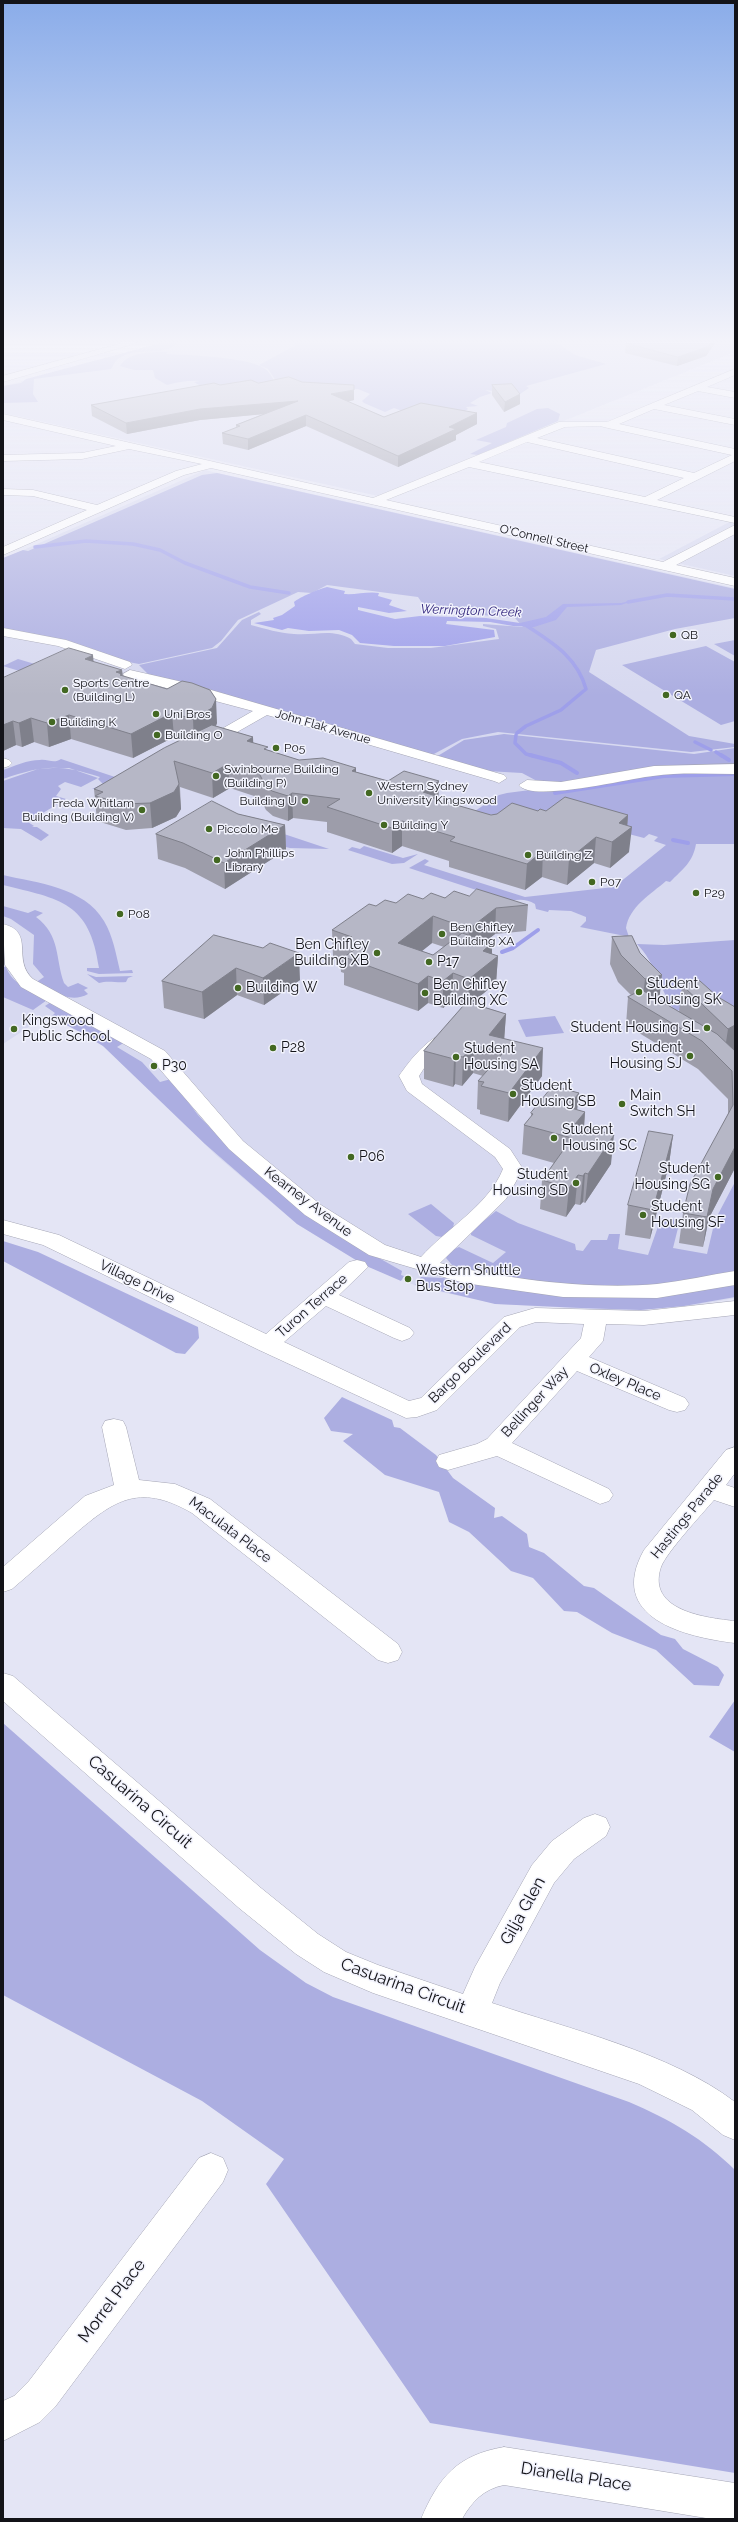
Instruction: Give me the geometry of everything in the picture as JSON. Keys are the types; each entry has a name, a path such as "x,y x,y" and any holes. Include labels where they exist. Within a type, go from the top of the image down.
{"main road":[{"name":"O'Connell Street","path":"192,461 735,582"},
{"path":"375,501 473,461"},
{"path":"623,461 696,477"},
{"path":"646,501 728,461"},
{"path":"467,463 735,520"},
{"path":"3,551 180,473 205,464"},
{"path":"3,492 33,493 99,509"},
{"path":"665,566 735,529"},
{"name":"John Flak Avenue","path":"3,632 67,645 127,669 266,710 506,785 518,776 526,779 527,785 561,787 654,771 735,769"},
{"path":"193,752 266,710"},
{"name":"Kearney Avenue","path":"3,929 11,934 15,941 14,964 18,974 27,983 158,1055 236,1145 313,1210 350,1235 377,1250 425,1266 480,1280 596,1292 657,1291 735,1278"},
{"path":"425,1266 447,1242 495,1200 506,1184 513,1169 503,1153 414,1087 410,1081 409,1076 421,1058 449,1037"},
{"name":"Village Drive","path":"3,1227 51,1240 267,1345"},
{"name":"Turon Terrace","path":"267,1345 357,1267"},
{"path":"323,1296 402,1333"},
{"name":"Bargo Boulevard","path":"267,1345 398,1408 414,1410 429,1404 515,1320 535,1315 595,1318 665,1317 735,1308"},
{"name":"Bellinger Way","path":"448,1461 485,1451 496,1445 593,1338 595,1318"},
{"name":"Oxley Place","path":"574,1360 677,1404"},
{"path":"114,1427 128,1489"},
{"path":"496,1445 600,1495"},
{"name":"Hastings Parade","path":"735,1456 653,1557 646,1571 645,1580 648,1592 656,1605 671,1617 692,1626 735,1632"},
{"path":"709,1488 735,1498"},
{"name":"Maculata Place","path":"3,1582 82,1512 112,1494 128,1489 163,1490 183,1496 195,1502 388,1652"},
{"name":"Casuarina Circuit","path":"3,1684 307,1944 335,1962 373,1978 647,2071 687,2090 735,2122"},
{"name":"Gilja Glen","path":"472,2012 486,1977 543,1874 563,1850 595,1827"},
{"name":"Morrel Place","path":"3,2422 27,2409 42,2394 212,2170"},
{"name":"Dianella Place","path":"441,2519 456,2490 468,2479 493,2467 504,2466 735,2503"}],"shaded area":[{"path":"218,461 466,461 378,496"},
{"name":"Western Sydney University Kingswood","path":"205,470 735,588 735,1298 695,1305 627,1311 498,1304 422,1288 364,1265 297,1224 217,1156 103,1046 78,1031 47,1015 3,1044 3,559"},
{"path":"217,473 735,589 735,618 675,629 596,650 589,672 689,736 735,744 735,747 691,752 498,732 462,739 432,755 148,674 139,665 217,648 242,620 259,612 261,614 251,620 251,625 272,631 288,633 337,634 351,639 355,644 388,648 431,648 499,639 496,629 483,626 483,624 523,627 515,618 427,610 418,597 327,585 312,593 298,592 238,620 221,641 212,648 139,664 123,661 90,648 3,629 3,558 23,550 28,551 202,475"},
{"path":"735,519 735,576 659,559"},
{"path":"327,587 345,591 344,594 371,592 379,593 378,596 392,600 389,605 407,611 389,613 358,607 358,610 395,619 420,616 486,618 520,623 546,617 563,604 621,603 635,600 621,605 567,607 556,620 534,627 513,626 490,622 447,621 446,624 494,630 495,637 445,646 394,646 360,643 352,635 339,630 309,631 288,628 282,630 254,623 274,620 273,618 282,615 295,606 294,602 297,600 319,589"},
{"path":"735,640 735,656 714,644"},
{"path":"706,646 735,662 735,721 721,725 622,665"},
{"path":"18,659 55,670 39,677 3,666"},
{"path":"504,734 694,754 735,748 735,766 562,783 537,781 522,773 487,771 436,757 464,740"},
{"path":"61,759 118,778 106,789 92,789 103,784 98,779 100,777 62,768 30,771 3,779 3,770 35,760 53,761"},
{"path":"69,768 98,778 81,787 65,782 58,786 61,789 56,796 66,799 28,822 34,826 32,827 37,827 49,835 41,841 21,829 3,828 3,781 38,769"},
{"path":"735,771 735,844 696,844 690,861 683,869 670,882 666,881 648,896 631,914 626,928 630,940 624,938 625,936 580,927 586,921 586,917 571,911 549,910 548,912 536,909 535,904 526,900 510,901 409,868 425,859 429,861 424,865 525,897 614,887 666,845 654,841 658,837 649,834 644,838 602,829 517,819 475,811 499,795 507,793 654,774"},
{"path":"245,821 329,849 290,848 263,842"},
{"path":"364,846 403,858 418,854 404,863 392,864 348,850 352,847 360,849"},
{"path":"3,875 59,888 85,901 104,921 110,933 120,971 132,970 133,973 99,974 87,971 87,968 99,968 95,946 88,929 80,916 69,907 56,900 3,885"},
{"path":"3,906 28,913 35,910 43,913 36,917 50,932 56,948 64,983 68,987 78,983 88,988 84,990 88,994 75,998 68,997 54,993 35,983 44,977 33,964 34,935 11,919 3,916"},
{"path":"735,940 735,1036 697,1007 675,1011 665,994 649,959 637,944 664,945"},
{"path":"3,967 6,967 18,983 29,991 47,1000 33,1010 3,997"},
{"path":"87,974 96,977 133,976 128,978 126,982 99,983"},
{"path":"51,1002 125,1042 117,1047 142,1062 160,1082 171,1079 198,1115 226,1144 363,1249 402,1271 401,1275 404,1276 401,1281 364,1265 297,1224 205,1144 103,1046 51,1017 55,1013 45,1006"},
{"path":"555,1016 564,1033 526,1037 518,1020"},
{"path":"735,1182 735,1272 685,1282 654,1286 578,1286 503,1276 453,1266 446,1258 450,1251 459,1247 493,1263 506,1252 471,1235 471,1231 496,1211 518,1223 575,1244 576,1250 583,1251 591,1240 607,1240 609,1234 620,1234 618,1249 648,1255 661,1218 680,1220 673,1248 707,1254 715,1220"},
{"path":"431,1204 454,1223 453,1228 442,1237 436,1236 408,1214"},
{"path":"3,1241 38,1252 198,1327 199,1338 185,1354 176,1353 3,1261"},
{"path":"421,1277 443,1278 527,1292 735,1283 735,1297 684,1306 641,1310 495,1304 415,1285"},
{"path":"342,1397 392,1420 394,1427 400,1428 436,1455 453,1478 495,1508 494,1518 502,1516 527,1534 529,1547 544,1553 584,1586 594,1588 661,1635 675,1639 683,1649 718,1667 724,1675 719,1686 694,1685 656,1650 612,1633 577,1612 564,1611 533,1578 511,1571 469,1532 449,1522 439,1492 385,1475 343,1441 353,1434 331,1431 324,1418"},
{"path":"735,1700 735,1752 709,1737"},
{"path":"3,1723 260,1950 306,1983 333,1997 629,2102 658,2115 698,2139 735,2170 735,2473 430,2423 266,2184 284,2159 202,2101 3,1995"}],"building":[{"path":"69,648 93,655 85,659 122,670 116,672 122,674 120,675 167,689 182,681 192,683 210,690 216,699 212,708 193,719 172,713 131,734 69,715 47,723 31,718 19,723 13,721 3,725 3,678"},
{"path":"212,725 253,737 247,741 268,747 264,749 299,760 323,758 356,768 352,771 388,781 404,771 439,781 423,792 436,796 432,798 491,815 497,814 512,803 538,811 540,809 546,811 565,797 628,815 619,823 632,827 612,842 596,837 569,859 543,851 527,864 450,841 455,837 402,821 392,828 327,807 340,799 292,793 288,796 272,791 265,785 259,773 228,764 212,773 174,761 179,784 174,792 150,803 124,804 95,796 103,792 94,789 164,748"},
{"path":"212,801 238,814 285,825 224,863 183,843 156,834"},
{"path":"477,889 528,905 496,908 469,929 433,916 398,943 433,955 462,933 492,943 483,951 498,956 469,979 453,973 443,981 428,976 418,984 344,957 354,950 340,945 352,937 332,930 369,904 376,906 385,900 396,903 408,894 423,899 431,893 445,898 454,891 469,896"},
{"path":"214,935 263,948 270,943 299,953 263,978 236,968 202,992 162,981"},
{"path":"632,936 640,953 662,975 645,979 621,955 612,937"},
{"path":"700,981 718,997 735,1007 735,1025 728,1029 682,985"},
{"path":"642,990 717,1034 735,1051 735,1147 713,1189 707,1217 683,1213 690,1184 733,1105 732,1071 702,1041 628,997"},
{"path":"467,1002 506,1014 489,1035 543,1048 509,1093 481,1086 484,1082 478,1081 503,1053 474,1045 463,1057 456,1056 454,1059 424,1051"},
{"path":"553,1086 579,1093 570,1104 574,1105 571,1108 585,1112 575,1124 614,1135 588,1174 585,1173 583,1176 578,1175 569,1188 542,1180 572,1138 524,1125 533,1114 531,1113"},
{"path":"649,1131 673,1135 653,1210 628,1205"}],"waterway":[{"name":"Werrington Creek","path":"35,547 86,541 133,544 160,550 185,563 250,587 289,593"},
{"name":"Werrington Creek","path":"628,602 667,595 735,599"},
{"path":"517,733 526,726 561,710 586,689 582,677 570,659 553,644 524,624"},
{"path":"516,735 515,743 526,754 530,755"},
{"path":"695,742 711,750"},
{"path":"716,752 722,756"},
{"path":"530,755 534,756"},
{"path":"530,755 561,763 577,773"},
{"path":"721,755 729,760"},
{"path":"555,793 664,776 735,774"},
{"path":"673,840 688,843"},
{"path":"502,952 513,948 538,930"}],"place":[{"name":"QB","path":"673,635"},
{"name":"Sports Centre (Building L)","path":"65,690"},
{"name":"QA","path":"666,695"},
{"name":"Uni Bros","path":"156,714"},
{"name":"Building K","path":"52,722"},
{"name":"Building O","path":"157,735"},
{"name":"P05","path":"276,748"},
{"name":"Swinbourne Building (Building P)","path":"216,776"},
{"name":"Western Sydney University Kingswood","path":"369,793"},
{"name":"Building U","path":"305,801"},
{"name":"Freda Whitlam Building (Building V)","path":"142,810"},
{"name":"Building Y","path":"384,825"},
{"name":"Piccolo Me","path":"209,829"},
{"name":"Building Z","path":"528,855"},
{"name":"John Phillips Library","path":"217,860"},
{"name":"P07","path":"592,882"},
{"name":"P29","path":"696,893"},
{"name":"P08","path":"120,914"},
{"name":"Ben Chifley Building XA","path":"442,934"},
{"name":"Ben Chifley Building XB","path":"377,953"},
{"name":"P17","path":"429,962"},
{"name":"Building W","path":"238,988"},
{"name":"Student Housing SK","path":"639,992"},
{"name":"Ben Chifley Building XC","path":"425,993"},
{"name":"Student Housing SL","path":"707,1028"},
{"name":"Kingswood Public School","path":"14,1029"},
{"name":"P28","path":"273,1048"},
{"name":"Student Housing SJ","path":"690,1056"},
{"name":"Student Housing SA","path":"456,1057"},
{"name":"P30","path":"154,1066"},
{"name":"Student Housing SB","path":"513,1094"},
{"name":"Main Switch SH","path":"622,1104"},
{"name":"Student Housing SC","path":"554,1138"},
{"name":"P06","path":"351,1157"},
{"name":"Student Housing SG","path":"718,1177"},
{"name":"Student Housing SD","path":"576,1183"},
{"name":"Student Housing SF","path":"643,1215"},
{"name":"Western Shuttle Bus Stop","path":"408,1279"}]}
